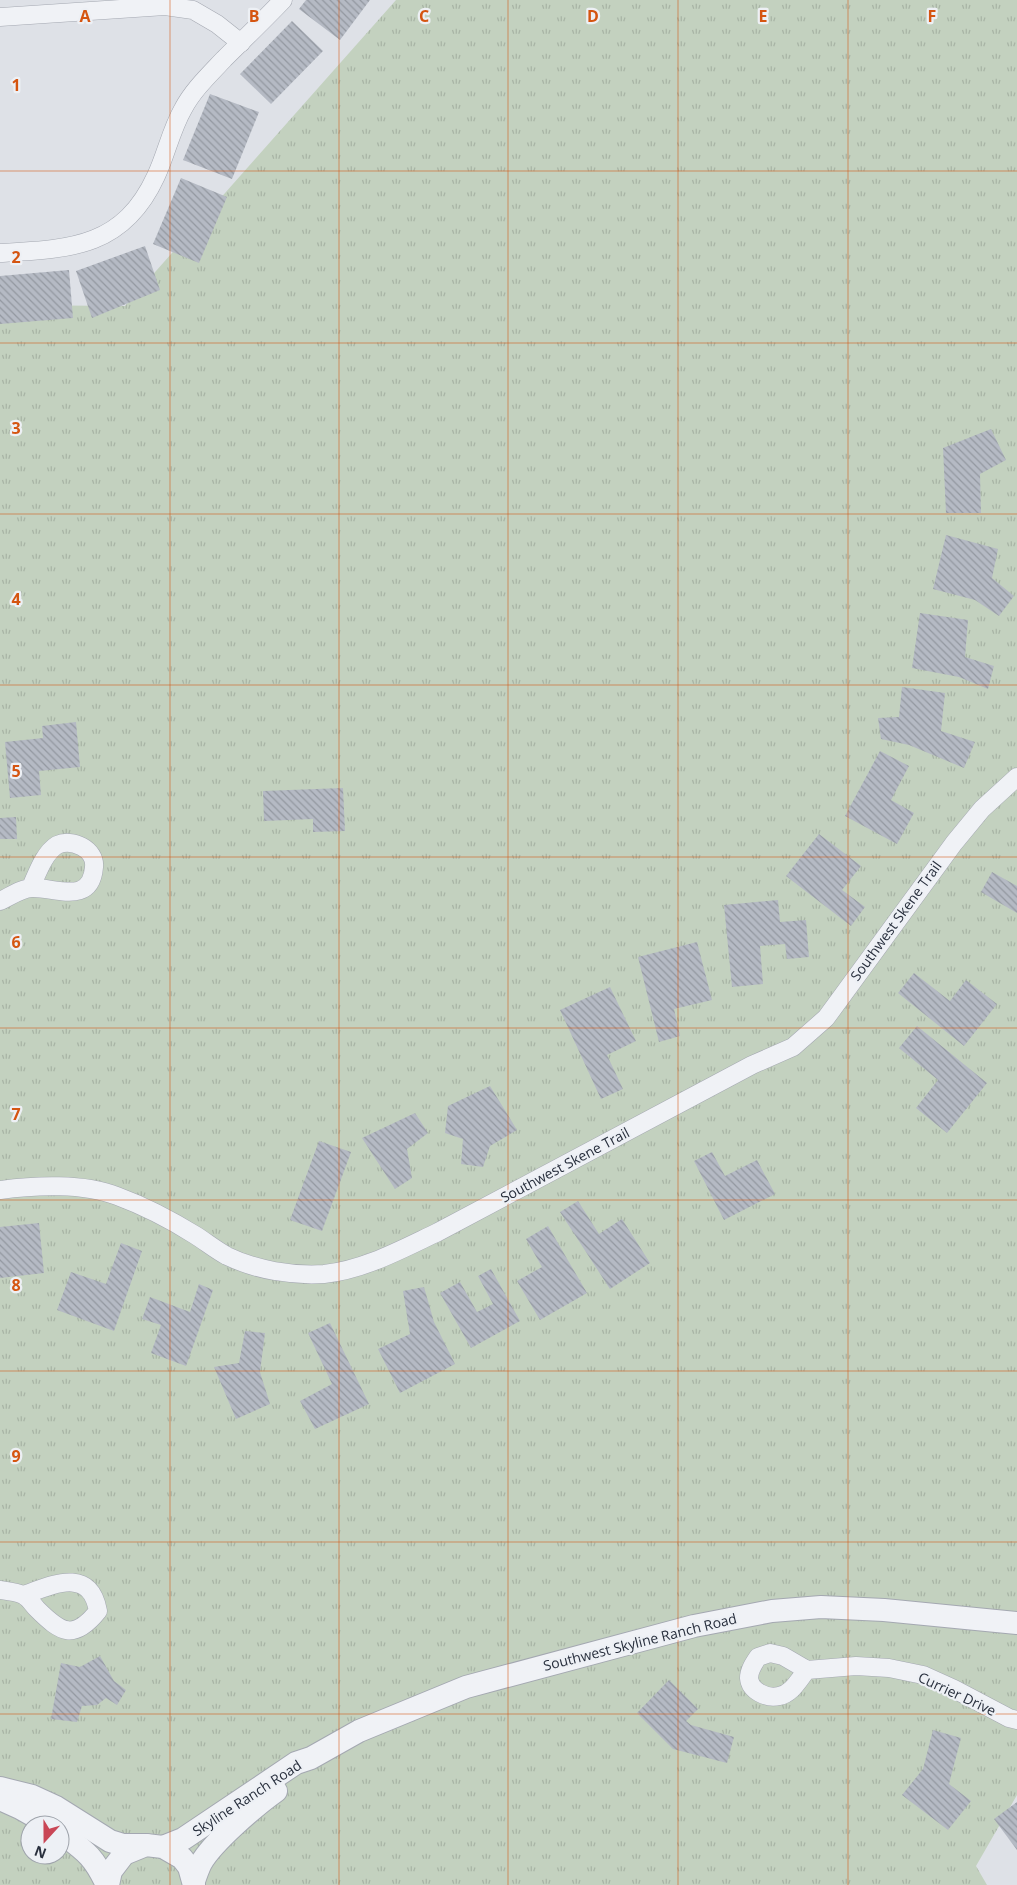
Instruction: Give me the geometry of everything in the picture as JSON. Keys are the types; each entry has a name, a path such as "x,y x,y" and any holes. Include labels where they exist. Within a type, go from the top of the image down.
{"street":[{"path":"0,254 51,250 84,244 106,234 125,222 142,203 156,176 183,109 203,81 284,0"},
{"path":"0,17 165,6 193,10 217,24 241,43"},
{"name":"Southwest Skene Trail","path":"0,1190 19,1187 51,1187 82,1189 115,1195 156,1213 226,1255 257,1268 324,1274 356,1268 438,1232 752,1065 792,1047 826,1018 954,843 982,809 1017,777"},
{"path":"0,901 30,887"},
{"path":"0,1590 24,1595"},
{"name":"Southwest Skyline Ranch Road","path":"311,1758 359,1731 466,1687 694,1626 772,1611 822,1607 884,1610 1017,1623"},
{"name":"Currier Drive","path":"807,1670 856,1666 889,1668 923,1675 1009,1718 1017,1720"},
{"name":"Skyline Ranch Road","path":"107,1885 111,1871 124,1854 183,1839 296,1763 311,1758"},
{"name":"Skyline Ranch Road","path":"194,1883 200,1864 212,1848 261,1802 302,1770 311,1758"},
{"path":"0,1788 32,1796 56,1808 110,1841 123,1845 155,1846 182,1858 189,1867 194,1883"},
{"path":"0,1799 32,1815"},
{"path":"70,1840 88,1853 98,1865 107,1885"}],"green space":[{"path":"396,0 1017,0 1017,1795 976,1866 987,1885 0,1885 0,305 125,306"}],"building":[{"path":"306,0 370,0 340,40 299,9"},
{"path":"292,21 323,51 271,104 240,74"},
{"path":"210,94 259,112 232,179 183,160"},
{"path":"181,178 227,197 199,263 153,244"},
{"path":"145,246 160,290 92,318 76,271"},
{"path":"69,270 73,318 0,324 0,276"},
{"path":"991,429 1006,460 980,474 981,513 946,513 943,448"},
{"path":"946,535 998,549 992,578 1014,596 999,616 975,600 933,589"},
{"path":"920,613 968,620 965,657 994,666 988,689 959,677 912,668"},
{"path":"902,687 945,693 941,731 975,742 964,768 909,745 881,739 878,718 899,717"},
{"path":"76,722 80,767 39,771 41,795 10,798 5,742 43,738 42,726"},
{"path":"880,751 909,766 891,800 914,813 897,844 845,816"},
{"path":"343,788 345,831 313,832 313,819 264,821 263,791"},
{"path":"16,817 17,839 0,839 0,818"},
{"path":"819,834 861,866 842,890 865,907 851,926 786,876"},
{"path":"992,872 1017,886 1017,913 981,892"},
{"path":"778,900 780,922 806,920 809,957 787,959 785,944 760,946 763,984 732,987 724,905"},
{"path":"697,942 712,1000 674,1009 680,1036 659,1042 638,957"},
{"path":"914,973 950,1001 966,980 997,1004 964,1046 898,993"},
{"path":"610,987 636,1041 607,1055 623,1089 601,1099 560,1010"},
{"path":"917,1026 987,1083 947,1133 916,1108 938,1080 899,1048"},
{"path":"490,1086 517,1130 490,1146 483,1167 461,1164 463,1139 445,1133 448,1106"},
{"path":"415,1113 428,1133 407,1149 412,1178 395,1189 362,1138"},
{"path":"319,1141 351,1152 322,1231 290,1220"},
{"path":"712,1152 725,1176 757,1160 775,1194 724,1220 694,1161"},
{"path":"578,1201 599,1234 622,1219 650,1263 610,1289 560,1212"},
{"path":"39,1223 44,1273 0,1278 0,1227"},
{"path":"548,1226 587,1293 540,1320 517,1281 542,1267 526,1239"},
{"path":"121,1243 142,1251 114,1331 57,1310 71,1272 106,1284"},
{"path":"491,1269 520,1321 471,1348 440,1293 460,1282 477,1312 493,1304 478,1276"},
{"path":"199,1284 213,1290 186,1366 151,1353 161,1325 142,1319 150,1297 190,1312"},
{"path":"424,1287 434,1322 455,1364 400,1393 378,1349 410,1334 403,1291"},
{"path":"330,1323 369,1404 315,1429 300,1401 332,1384 308,1333"},
{"path":"245,1331 265,1333 260,1372 270,1404 236,1419 214,1367 239,1363"},
{"path":"100,1656 114,1681 126,1690 117,1705 106,1698 97,1705 82,1706 77,1722 51,1719 61,1663 80,1667"},
{"path":"669,1680 698,1709 686,1721 691,1725 734,1737 727,1763 673,1749 637,1713"},
{"path":"933,1730 961,1738 949,1784 971,1801 948,1830 902,1795 923,1769"},
{"path":"1017,1802 1017,1850 994,1819"}]}
